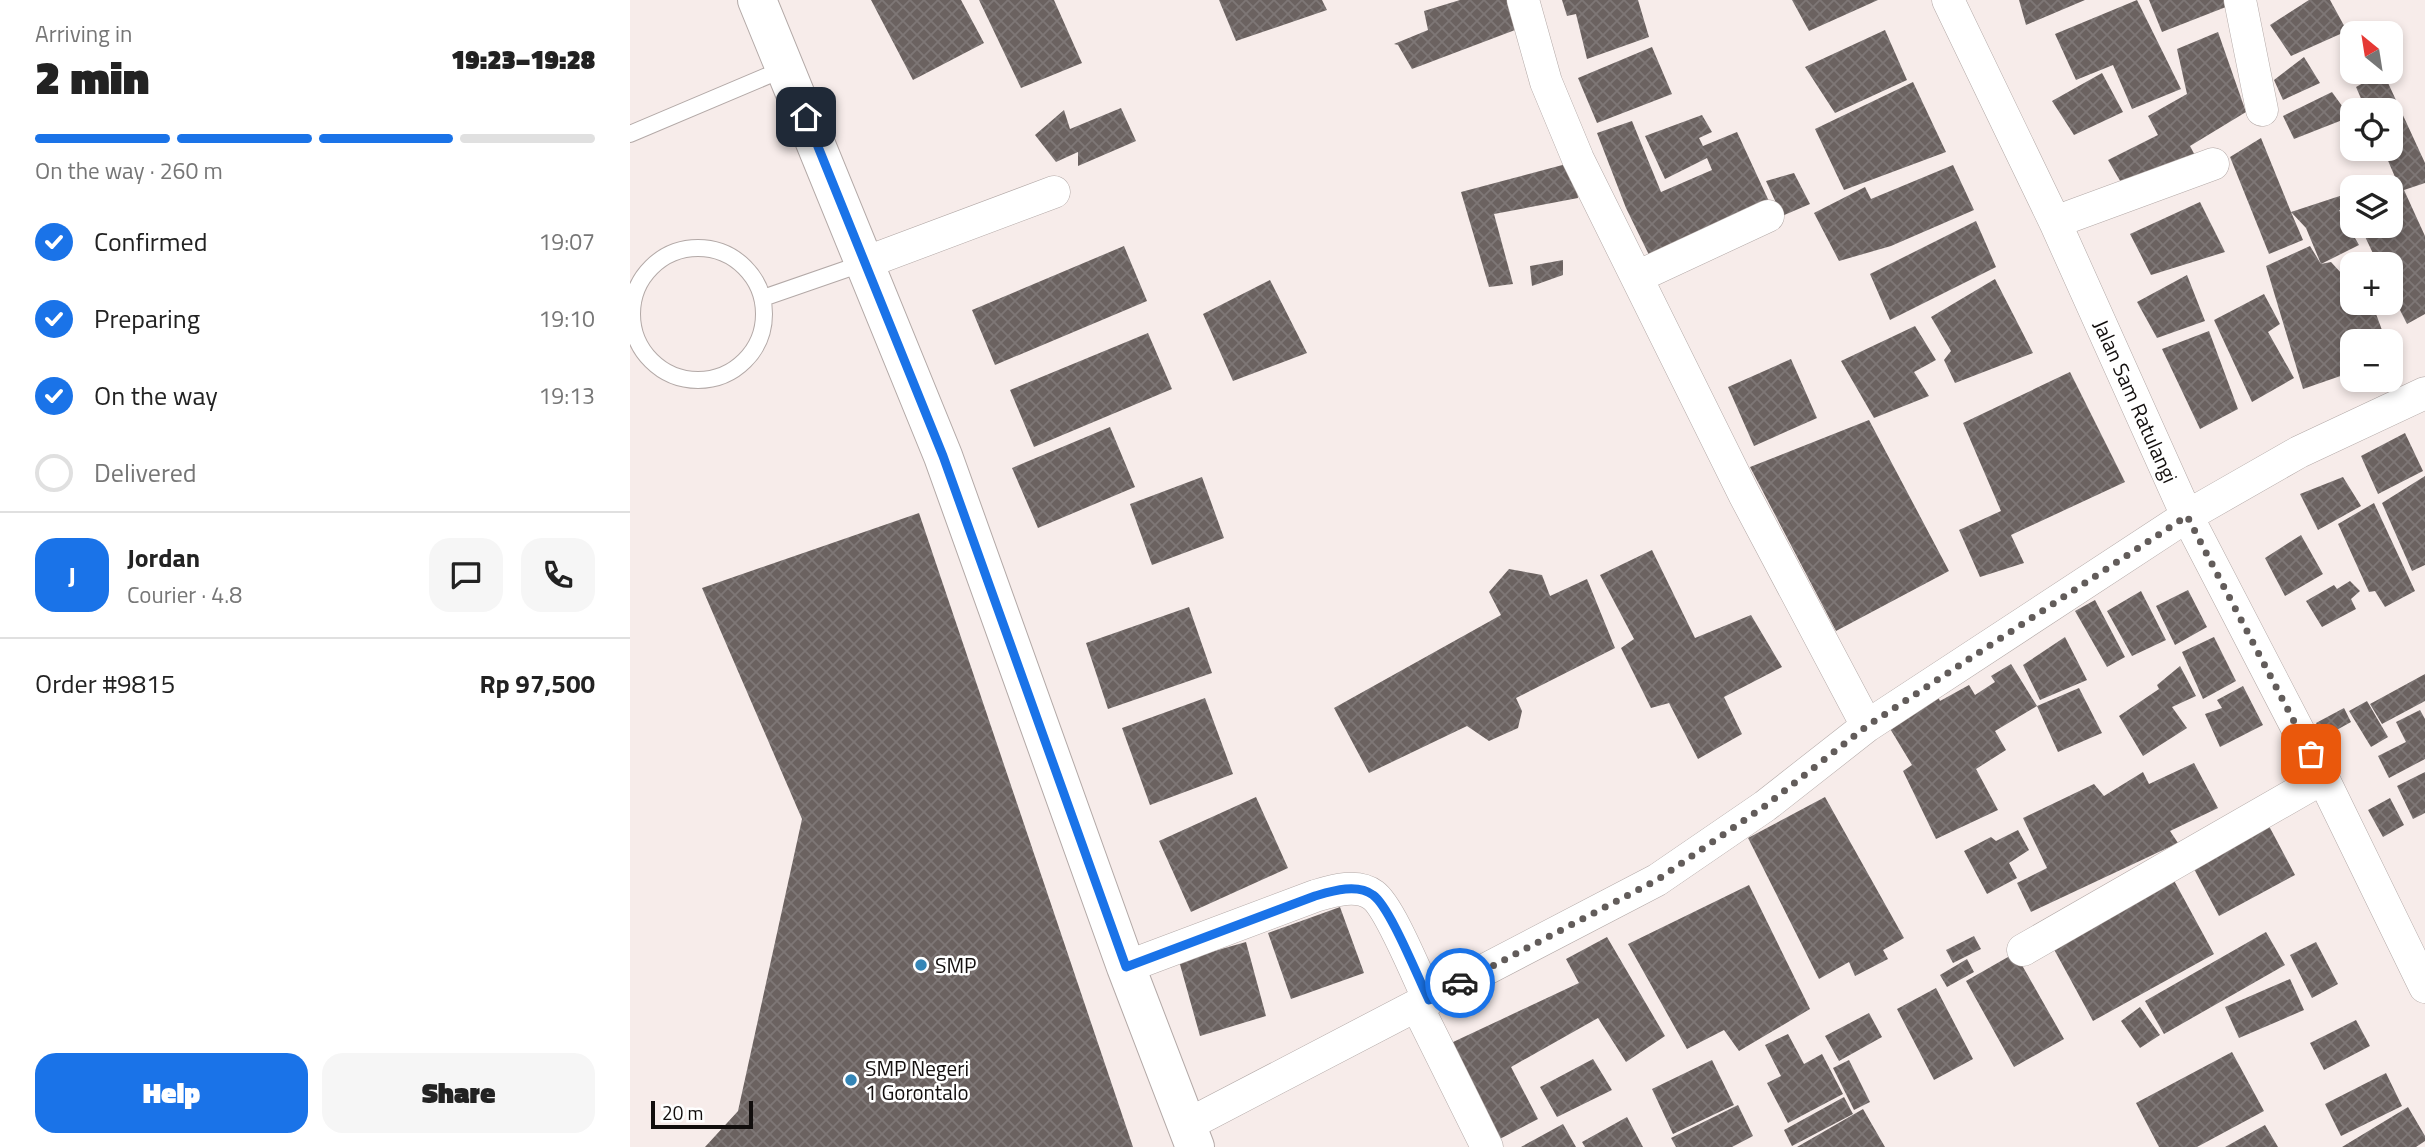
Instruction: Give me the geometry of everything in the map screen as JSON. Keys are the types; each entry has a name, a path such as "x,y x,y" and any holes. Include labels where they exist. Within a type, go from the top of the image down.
{"street":[{"path":"757,0 867,262 943,456 1126,967 1191,1136 1423,1003 1657,880 1765,806 1867,726 2187,516 2299,452 2425,393"},
{"path":"1523,0 1546,82 1560,118 1744,494 1867,726"},
{"name":"Jalan Sam Ratulangi","path":"1948,0 2055,222 2187,516 2323,778 2425,987"},
{"path":"2240,0 2262,110"},
{"path":"2055,222 2213,164"},
{"path":"867,262 1054,192"},
{"path":"1637,277 1768,216"},
{"path":"2023,950 2323,778"},
{"path":"1126,967 1338,889 1362,890 1374,895 1386,912 1423,1003 1488,1147"}],"lane":[{"path":"630,134 786,68"},
{"path":"694,248 717,250 737,260 754,277 763,298 764,332 745,362 724,375 702,381 680,378 659,368 642,352 633,331 632,307 638,285 652,266 671,253 694,248"},
{"path":"763,298 867,262"}],"building":[{"path":"871,0 961,0 984,43 913,80"},
{"path":"979,0 1054,0 1082,63 1021,88"},
{"path":"1219,0 1322,0 1327,10 1236,41"},
{"path":"1460,0 1514,0 1523,27 1412,69 1398,45 1394,44 1428,30 1424,11"},
{"path":"1562,0 1638,0 1649,37 1587,59 1576,14 1567,16"},
{"path":"1792,0 1878,0 1809,31"},
{"path":"2019,0 2085,0 2026,25"},
{"path":"2137,0 2181,89 2132,109 2113,65 2076,80 2055,34"},
{"path":"2149,0 2228,0 2231,5 2162,32"},
{"path":"2309,0 2330,0 2342,21 2340,34 2291,56 2270,25"},
{"path":"1885,30 1907,80 1835,113 1805,67"},
{"path":"2218,32 2246,112 2190,146 2199,163 2126,191 2108,160 2158,135 2148,116 2187,94 2177,49"},
{"path":"1652,47 1672,94 1597,123 1578,78"},
{"path":"2304,57 2320,83 2283,100 2274,80"},
{"path":"2102,73 2123,112 2074,135 2052,101"},
{"path":"1913,82 1946,152 1844,190 1815,129"},
{"path":"2361,84 2389,84 2395,98 2361,98 2356,87"},
{"path":"2332,92 2340,103 2340,121 2294,139 2283,116"},
{"path":"1121,108 1136,141 1078,166 1078,152 1056,162 1035,135 1064,110 1070,129"},
{"path":"1702,115 1712,132 1699,138 1703,146 1737,132 1773,210 1650,257 1626,208 1597,133 1632,121 1661,192 1712,170 1707,158 1665,179 1645,136"},
{"path":"2403,115 2425,163 2425,183 2404,190 2425,236 2425,314 2407,324 2402,315 2403,252 2372,252 2366,238 2403,238 2403,175 2394,175 2388,161 2403,161"},
{"path":"2261,138 2303,240 2269,254 2230,157"},
{"path":"1570,163 1575,170 1578,198 1494,214 1513,284 1489,287 1461,192"},
{"path":"1953,165 1974,210 1891,246 1839,261 1814,213 1865,187 1871,199"},
{"path":"1794,173 1810,204 1782,216 1766,181"},
{"path":"2340,196 2340,238 2355,238 2359,245 2340,252 2340,254 2321,264 2306,228 2291,212"},
{"path":"2200,202 2225,252 2151,275 2130,234"},
{"path":"1976,221 1996,267 1890,320 1870,274"},
{"path":"1124,246 1147,301 995,365 972,310"},
{"path":"2310,246 2321,264 2331,262 2340,272 2340,315 2376,315 2382,329 2340,329 2340,376 2303,389 2266,266"},
{"path":"1563,260 1563,275 1532,286 1530,266"},
{"path":"2187,275 2205,321 2157,338 2137,302"},
{"path":"1995,279 2033,353 1955,383 1944,360 1951,351 1931,317"},
{"path":"1270,280 1307,353 1233,381 1203,314"},
{"path":"2264,294 2280,324 2268,332 2294,378 2252,402 2214,320"},
{"path":"1915,326 1936,360 1914,372 1929,396 1874,418 1841,361"},
{"path":"2209,331 2238,409 2200,429 2162,349"},
{"path":"1148,333 1172,389 1034,447 1010,390"},
{"path":"1791,359 1817,418 1754,446 1728,387"},
{"path":"2070,372 2125,482 2011,535 2024,563 1980,577 1959,530 2001,511 1963,423"},
{"path":"1869,420 1949,571 1836,631 1750,467"},
{"path":"1110,427 1135,487 1038,528 1012,468"},
{"path":"2405,433 2423,471 2378,494 2361,456"},
{"path":"2425,476 2425,565 2412,571 2382,503"},
{"path":"1202,477 1224,538 1152,565 1130,504"},
{"path":"2343,477 2361,506 2318,530 2300,494"},
{"path":"2374,503 2415,591 2385,607 2375,591 2369,592 2338,524"},
{"name":"SMP","path":"919,513 1133,1147 705,1147 738,1111 802,819 702,588"},
{"path":"2301,535 2323,574 2285,596 2265,558"},
{"path":"1652,550 1695,638 1751,615 1782,667 1724,697 1742,734 1698,759 1669,703 1651,708 1621,648 1634,639 1600,575"},
{"path":"1509,569 1542,575 1550,596 1587,579 1615,648 1516,698 1522,711 1518,728 1489,741 1467,726 1369,773 1334,708 1501,615 1489,592"},
{"path":"2350,581 2360,591 2351,599 2356,609 2322,627 2306,601 2334,585 2337,589"},
{"path":"2188,590 2207,627 2175,645 2156,606"},
{"path":"2141,591 2166,640 2132,656 2107,611"},
{"path":"2095,600 2125,657 2107,667 2075,611"},
{"path":"1189,607 1212,673 1108,709 1086,643"},
{"path":"2065,637 2087,680 2040,700 2023,665"},
{"path":"2214,637 2236,681 2203,699 2182,652"},
{"path":"2011,664 2037,706 1995,731 2006,750 1976,769 1998,810 1936,839 1903,771 1912,765 1889,727 1938,697 1940,701 1969,685 1975,695 1995,682 1991,676"},
{"path":"2180,666 2196,696 2172,707 2187,728 2143,756 2119,716 2159,689 2157,685"},
{"path":"2425,674 2425,701 2382,724 2370,704"},
{"path":"2243,686 2263,725 2220,747 2205,714 2222,708 2217,700"},
{"path":"2079,688 2102,733 2058,752 2037,706"},
{"path":"1205,698 1233,774 1150,805 1122,728"},
{"path":"2367,701 2388,737 2371,747 2349,711"},
{"path":"2344,708 2351,722 2324,737 2316,723"},
{"path":"2420,710 2425,719 2425,759 2389,778 2378,756 2406,742 2396,722"},
{"path":"2194,763 2218,808 2170,831 2178,843 2031,912 2017,883 2047,868 2023,818 2094,784 2104,796 2143,772 2149,784"},
{"path":"2425,772 2425,813 2413,819 2397,786"},
{"path":"1256,797 1288,868 1191,912 1159,841"},
{"path":"1825,797 1904,938 1883,950 1888,959 1855,976 1849,962 1819,979 1748,838"},
{"path":"2390,798 2404,825 2383,837 2368,810"},
{"path":"2269,826 2295,875 2219,916 2193,867"},
{"path":"2018,830 2029,850 2009,863 2017,878 1987,894 1964,851 1991,837 1996,841"},
{"path":"2171,875 2214,954 2093,1021 2050,942"},
{"path":"1749,885 1810,1009 1739,1051 1724,1030 1687,1049 1628,944"},
{"path":"1340,907 1364,973 1291,999 1268,933"},
{"path":"2266,932 2285,965 2164,1034 2145,1001"},
{"path":"1974,936 1981,949 1953,963 1946,950"},
{"path":"1607,937 1665,1036 1626,1062 1598,1018 1511,1067 1538,1119 1496,1141 1451,1043 1579,983 1566,959"},
{"path":"1246,942 1266,1016 1200,1036 1179,961"},
{"path":"2316,942 2338,984 2312,998 2290,955"},
{"path":"2015,953 2064,1039 2014,1067 1966,981"},
{"path":"1967,959 1974,972 1947,987 1940,975"},
{"path":"2290,979 2304,1010 2239,1038 2225,1007"},
{"path":"1936,988 1973,1059 1934,1080 1897,1009"},
{"path":"2140,1007 2160,1035 2140,1048 2121,1021"},
{"path":"1869,1013 1882,1037 1839,1061 1825,1036"},
{"path":"2356,1020 2370,1046 2324,1070 2310,1043"},
{"path":"1788,1034 1804,1064 1822,1054 1843,1094 1788,1123 1767,1083 1781,1076 1765,1045"},
{"path":"2232,1052 2264,1111 2197,1147 2159,1147 2136,1103"},
{"path":"1593,1059 1612,1090 1557,1117 1540,1087"},
{"path":"1712,1060 1734,1105 1673,1134 1652,1089"},
{"path":"1849,1060 1870,1102 1854,1110 1833,1068"},
{"path":"2386,1073 2402,1106 2341,1136 2325,1104"},
{"path":"1844,1097 1853,1114 1792,1146 1784,1130"},
{"path":"1738,1105 1753,1136 1732,1147 1676,1147 1671,1138"},
{"path":"2408,1107 2425,1136 2425,1141 2416,1147 2342,1147"},
{"path":"1863,1109 1885,1147 1797,1147"},
{"path":"1627,1117 1643,1147 1585,1147 1582,1142"},
{"path":"1563,1124 1576,1147 1521,1147"},
{"path":"2265,1125 2278,1147 2225,1147"}],"way so far":[{"path":"1460,983 1657,880 1765,806 1867,726 2187,516 2311,754"}],"place":[{"name":"SMP","path":"921,965"},
{"name":"SMP Negeri 1 Gorontalo","path":"851,1080"}],"route":[{"path":"806,117 867,262 943,456 1126,967 1315,896 1338,889 1362,890 1374,895 1386,912 1429,1000 1460,983"}]}
